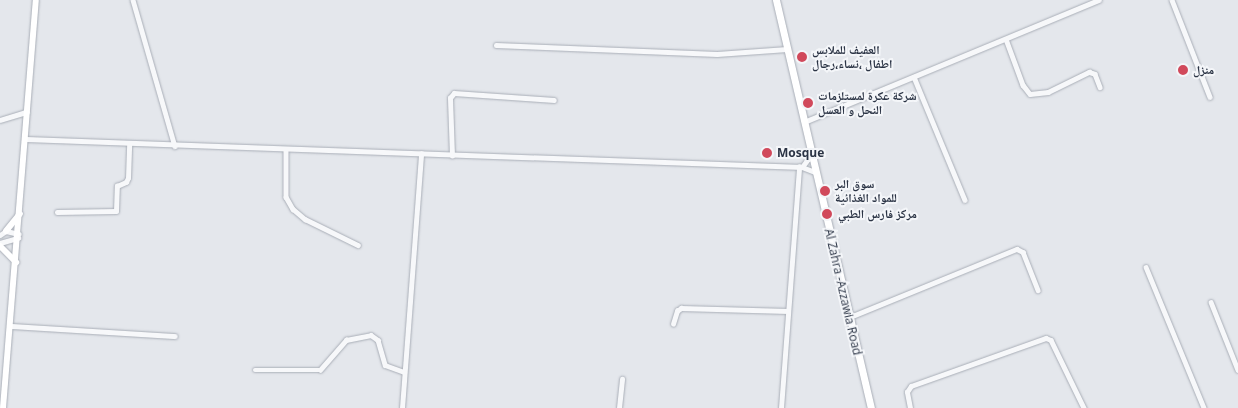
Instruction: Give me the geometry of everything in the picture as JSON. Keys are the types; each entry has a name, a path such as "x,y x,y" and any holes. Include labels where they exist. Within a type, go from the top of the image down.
{"main road":[{"name":"Al Zahra -Azzawia Road","path":"776,0 870,408"}],"street":[{"path":"3,408 21,213 36,0"},
{"path":"133,0 175,146"},
{"path":"804,122 1099,0"},
{"path":"1172,0 1210,97"},
{"path":"1006,39 1022,85 1030,94 1048,92 1089,72 1095,74 1100,87"},
{"path":"496,45 717,54 787,49"},
{"path":"914,76 965,200"},
{"path":"452,156 450,98 454,93 554,100"},
{"path":"0,120 27,112"},
{"path":"26,139 175,146 800,167 815,172"},
{"path":"57,212 116,211 117,186 126,182 128,178 129,144"},
{"path":"286,150 286,197 293,209 305,219 358,245"},
{"path":"402,408 421,154"},
{"path":"781,408 800,167 811,155"},
{"path":"0,235 6,231 21,213"},
{"path":"6,231 18,236"},
{"path":"16,262 0,245 18,236"},
{"path":"850,317 1017,249 1024,252 1038,290"},
{"path":"1146,267 1204,408"},
{"path":"1211,302 1238,370"},
{"path":"673,324 677,311 681,308 788,311"},
{"path":"10,326 175,336"},
{"path":"255,370 320,370 346,340 374,335 385,365 404,372"},
{"path":"910,408 908,392 911,386 1046,338 1051,340 1084,408"},
{"path":"619,408 622,379"}],"place":[{"name":"العفيف للملابس اطفال ،نساء،رجال","path":"802,57"},
{"name":"منزل","path":"1183,70"},
{"name":"شركة عكرة لمستلزمات النحل و العسل","path":"808,103"},
{"name":"Mosque","path":"767,153"},
{"name":"سوق البر للمواد الغذائية","path":"825,191"},
{"name":"مركز فارس الطبي","path":"827,214"}]}
